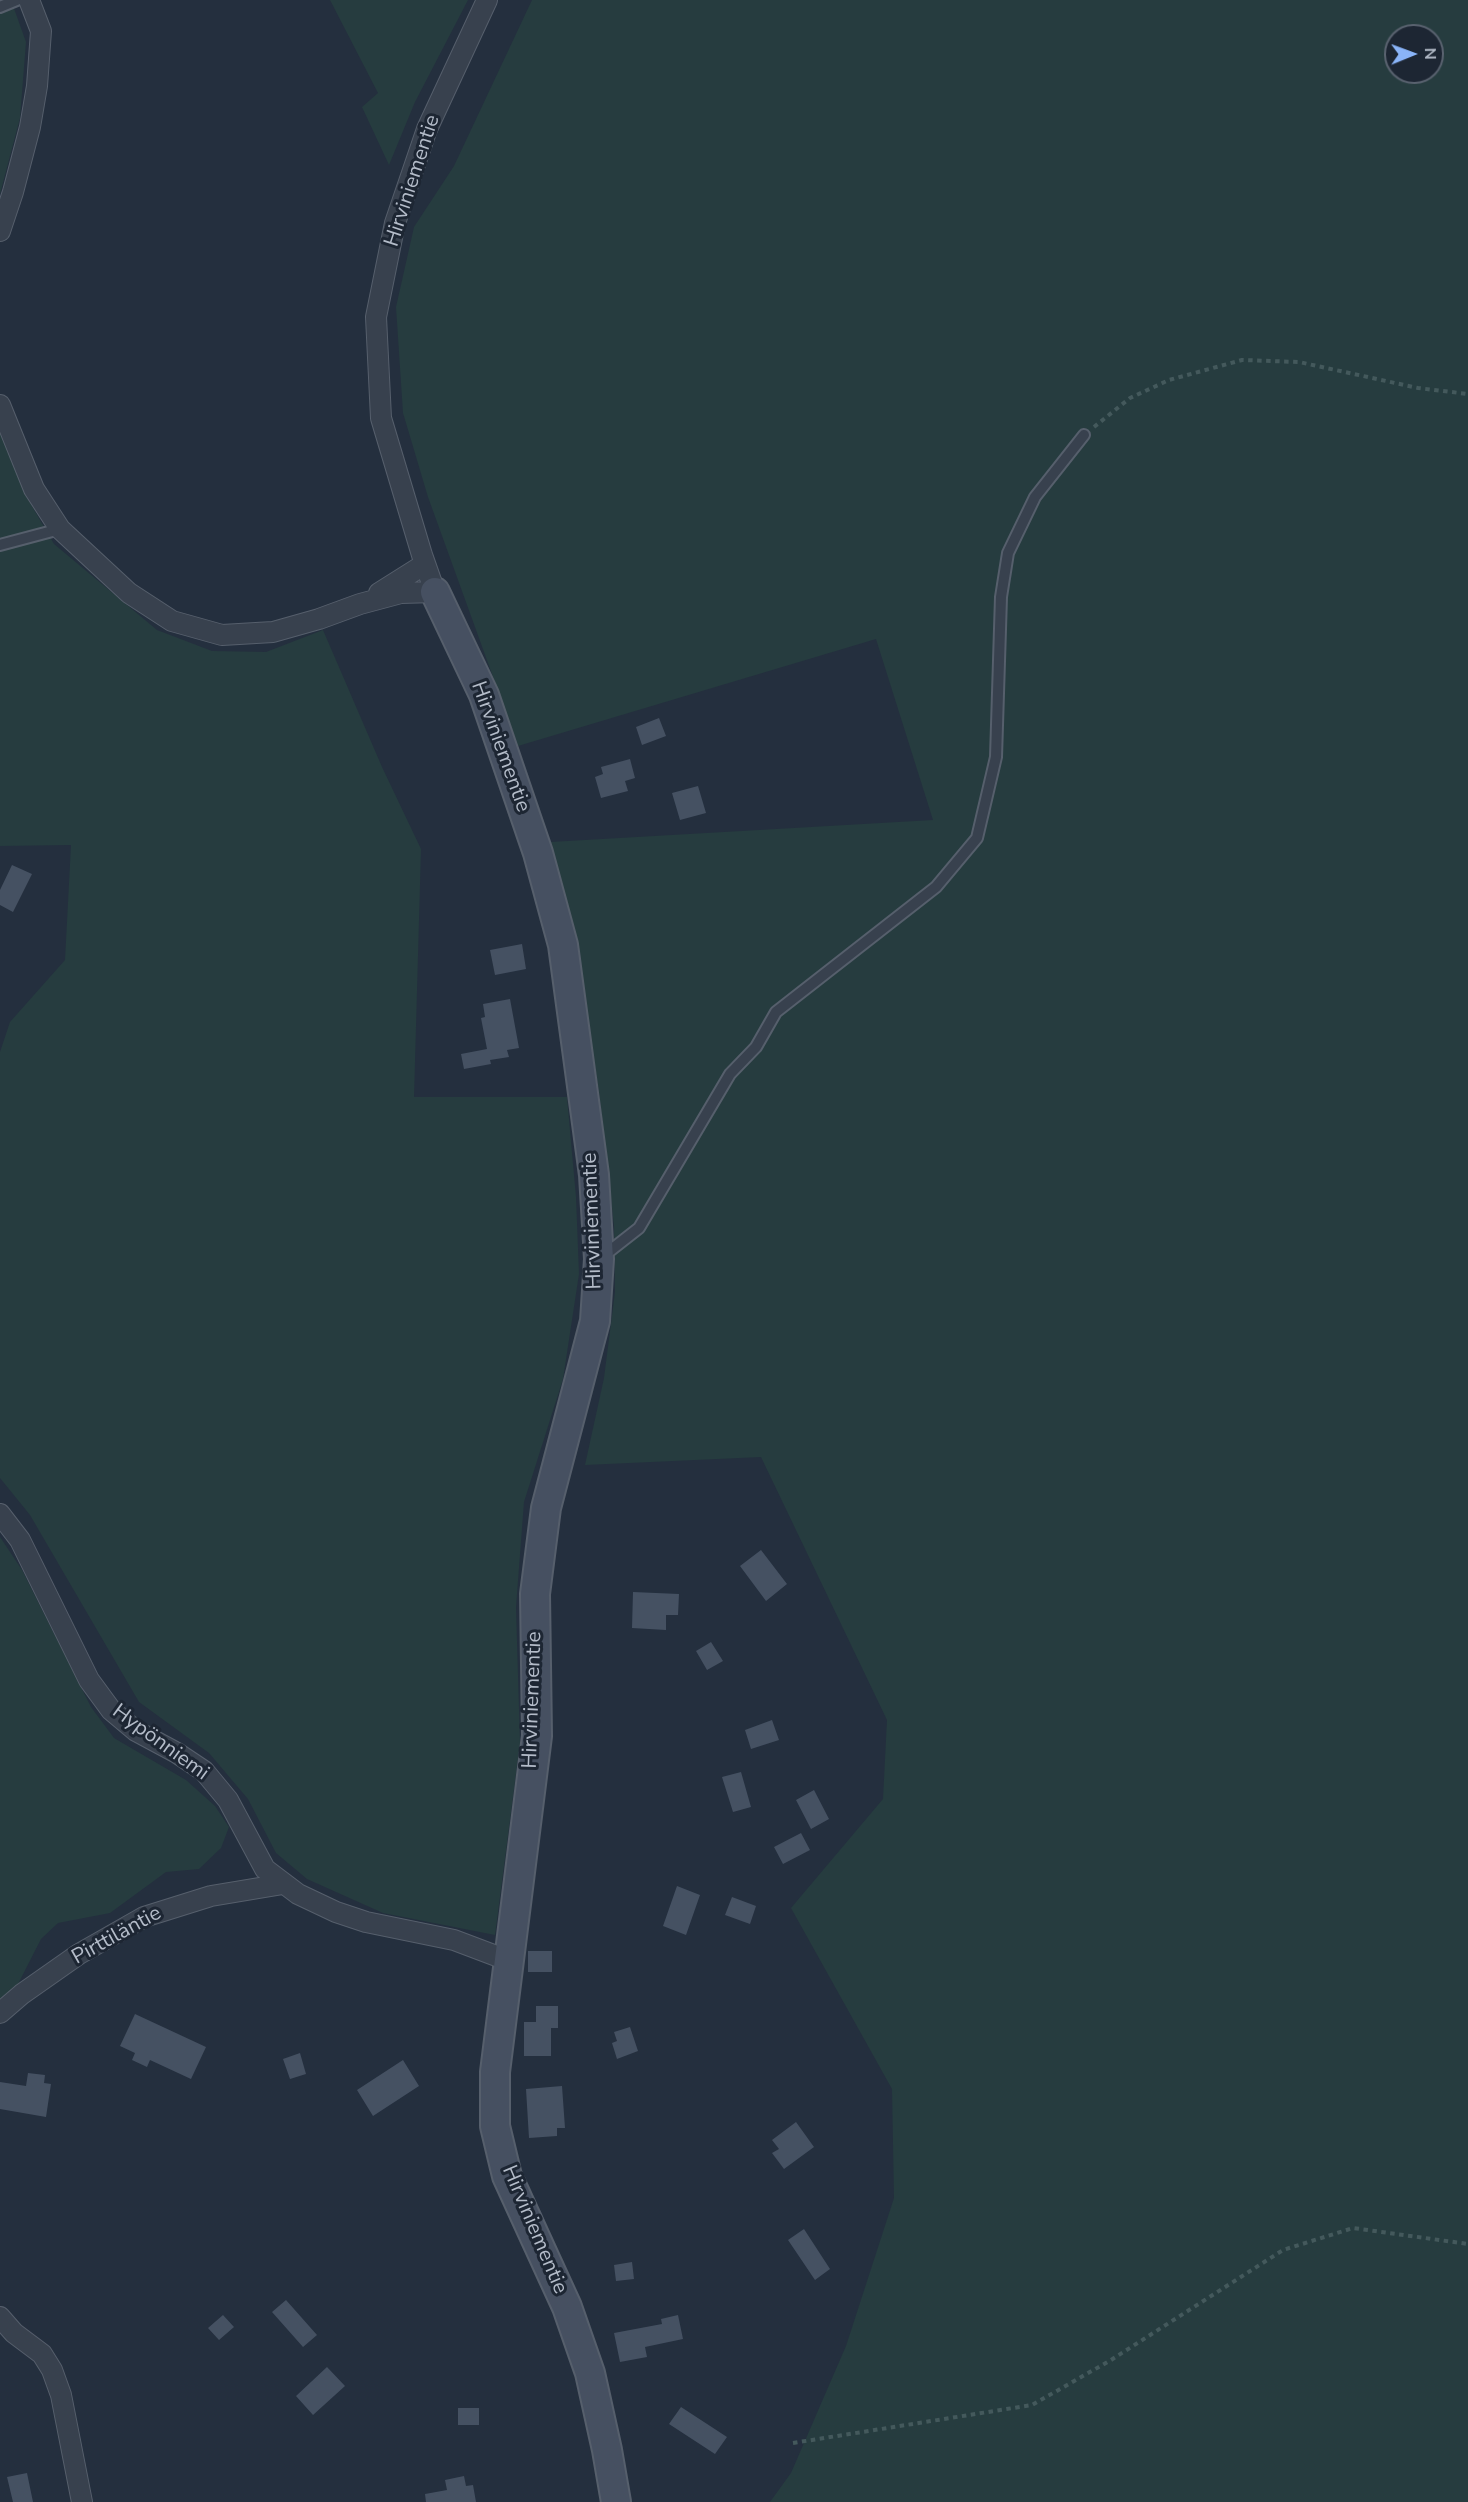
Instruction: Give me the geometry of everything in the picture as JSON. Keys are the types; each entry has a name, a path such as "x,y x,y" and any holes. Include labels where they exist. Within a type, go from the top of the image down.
{"street":[{"path":"0,231 14,192 30,127 37,86 41,31 29,0"},
{"name":"Hirviniementie","path":"487,0 427,129 395,223 376,317 381,418 435,592 484,695 538,853 563,945 594,1175 599,1259 595,1321 546,1508 535,1594 537,1736 507,1960 495,2072 495,2126 507,2176 567,2307 590,2373 616,2502"},
{"path":"0,405 34,489 60,529 129,593 172,621 222,634 273,632 401,593 435,592"},
{"path":"360,604 425,564"},
{"name":"Hypönniemi","path":"0,1514 21,1540 89,1680 111,1710 136,1731 177,1753 204,1772 228,1800 265,1869 298,1894 336,1912 366,1922 454,1940 507,1960"},
{"name":"Pirttiläntie","path":"0,2013 22,1994 79,1954 144,1917 211,1896 284,1884"},
{"path":"0,2317 14,2333 42,2354 52,2370 63,2404 82,2502"}],"lane":[{"path":"0,7 17,0"},
{"path":"599,1259 639,1228 730,1074 756,1047 776,1012 936,887 976,838 996,757 1001,597 1008,553 1035,497 1084,435"},
{"path":"0,545 60,529"}],"path":[{"path":"1084,435 1130,398 1169,380 1242,360 1299,362 1418,388 1468,394"},
{"path":"793,2442 1032,2405 1111,2360 1283,2250 1353,2228 1468,2244"}],"green space":[{"path":"0,0 11,0 26,42 20,118 0,194"},
{"path":"330,0 468,0 415,102 389,165 362,107 378,93"},
{"path":"532,0 1468,0 1468,2502 770,2502 791,2473 846,2346 894,2198 892,2089 791,1908 883,1799 887,1720 761,1457 585,1465 604,1378 615,1292 614,1226 599,1092 575,942 550,842 933,820 876,639 518,746 428,497 403,413 396,307 414,227 454,166"},
{"path":"0,432 26,496 54,544 157,630 212,651 266,652 323,630 382,767 421,849 414,1097 567,1097 576,1197 579,1274 563,1379 524,1502 516,1607 520,1743 495,1935 383,1913 307,1879 276,1853 248,1799 209,1753 139,1702 30,1515 0,1478 0,1052 10,1022 65,960 71,845 0,846"},
{"path":"0,1537 22,1570 91,1707 114,1738 186,1780 215,1806 229,1827 221,1848 199,1869 166,1872 110,1913 58,1923 41,1939 17,1986 0,2000"}],"building":[{"path":"659,718 666,736 642,745 636,727"},
{"path":"630,759 635,778 625,781 628,791 601,798 595,777 603,774 601,767"},
{"path":"698,786 706,813 680,820 672,793"},
{"path":"12,865 32,874 13,912 0,905 0,890"},
{"path":"522,944 526,969 495,975 490,950"},
{"path":"510,999 519,1048 507,1050 509,1057 490,1060 491,1064 464,1069 461,1054 487,1049 481,1018 485,1017 483,1004"},
{"path":"761,1550 787,1584 766,1601 740,1566"},
{"path":"633,1592 679,1594 678,1615 666,1615 666,1630 632,1628"},
{"path":"711,1642 723,1661 707,1670 696,1651"},
{"path":"772,1720 779,1740 751,1749 745,1730"},
{"path":"741,1772 751,1807 733,1812 722,1777"},
{"path":"814,1790 829,1819 811,1829 796,1800"},
{"path":"801,1833 810,1850 783,1864 774,1847"},
{"path":"677,1886 700,1895 686,1935 663,1926"},
{"path":"732,1897 756,1906 750,1924 725,1915"},
{"path":"528,1951 552,1951 552,1972 528,1972"},
{"path":"536,2006 558,2006 558,2028 551,2028 551,2056 524,2056 524,2022 536,2022"},
{"path":"135,2014 206,2047 191,2079 150,2060 147,2067 132,2060 135,2053 120,2046"},
{"path":"630,2027 638,2051 617,2059 612,2043 617,2041 614,2032"},
{"path":"300,2053 306,2074 290,2079 283,2059"},
{"path":"403,2060 419,2086 373,2116 357,2090"},
{"path":"28,2073 45,2075 44,2083 51,2084 46,2117 0,2109 0,2082 26,2086"},
{"path":"562,2086 565,2128 557,2128 557,2136 529,2138 526,2089"},
{"path":"796,2122 814,2147 784,2169 772,2153 779,2149 772,2140"},
{"path":"804,2229 830,2269 815,2280 788,2240"},
{"path":"632,2262 634,2279 616,2281 614,2265"},
{"path":"286,2300 317,2335 303,2347 272,2312"},
{"path":"223,2315 234,2327 219,2340 208,2328"},
{"path":"678,2315 683,2339 645,2347 647,2357 620,2362 614,2333 662,2324 661,2319"},
{"path":"327,2367 345,2386 313,2415 296,2396"},
{"path":"681,2407 727,2437 715,2454 669,2424"},
{"path":"458,2408 479,2408 479,2425 458,2425"},
{"path":"27,2473 33,2502 13,2502 7,2477"},
{"path":"464,2476 466,2486 473,2485 476,2502 426,2502 425,2494 447,2490 445,2480"}]}
